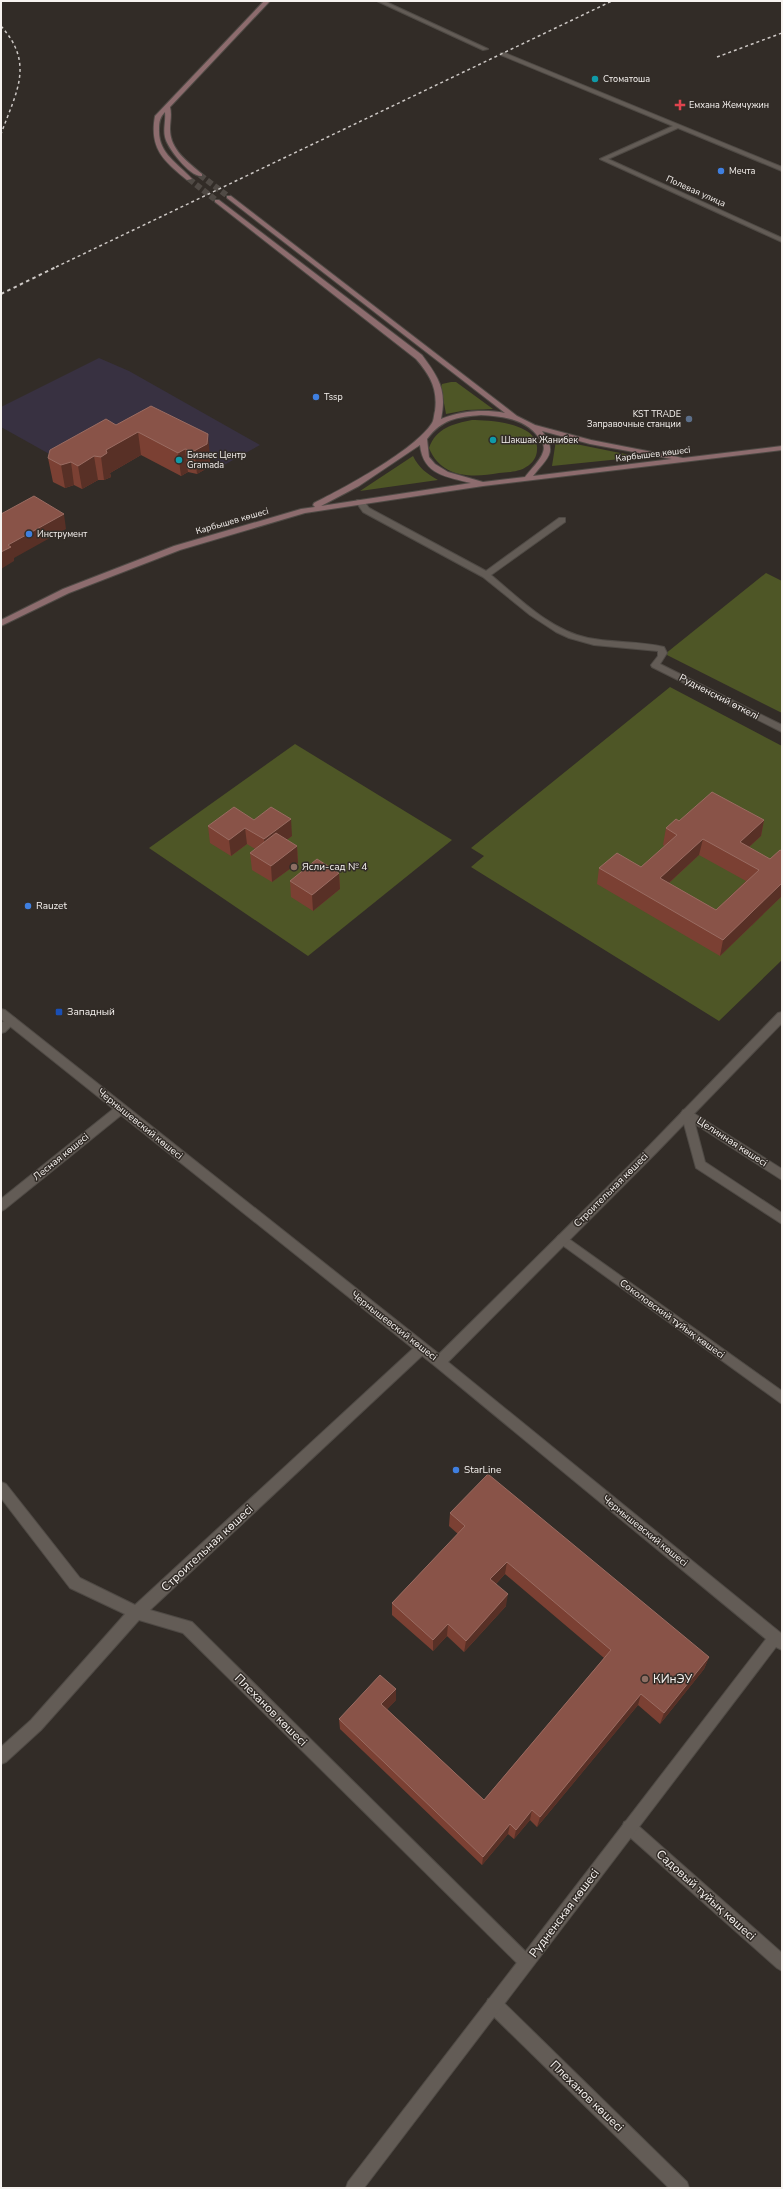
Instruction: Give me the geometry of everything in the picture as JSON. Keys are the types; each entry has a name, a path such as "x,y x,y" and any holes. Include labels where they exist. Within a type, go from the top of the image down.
{"main road":[{"path":"189,179 168,161 157,144 154,130 158,116 267,1"},
{"path":"167,108 170,117 167,130 169,142 180,158 200,175"},
{"path":"229,197 513,416 535,427 590,442 691,460"},
{"path":"217,201 419,357 436,378 442,400 436,424 423,439 352,488 304,511"},
{"path":"436,424 471,414 513,416"},
{"path":"527,480 547,453 548,443 535,427"},
{"path":"423,439 425,457 432,466 450,476 483,484"},
{"name":"Карбышев көшесі","path":"1,624 66,591 177,548 304,511 483,484 527,480 782,448"}],"street":[{"path":"380,1 485,49"},
{"path":"503,54 782,169"},
{"name":"Полевая улица","path":"678,126 603,159 782,240"},
{"path":"360,502 366,510 486,575 562,520"},
{"name":"Рудненский өткелі","path":"486,575 560,631 583,640 600,643 642,644 660,649 663,653 662,658 655,665 782,729"},
{"name":"Чернышевский көшесі","path":"1,1013 422,1348 779,1641"},
{"name":"Строительная көшесі","path":"439,1362 780,1020"},
{"path":"1,1029 11,1021"},
{"name":"Лесная көшесі","path":"1,1206 121,1109"},
{"name":"Целинная көшесі","path":"687,1113 782,1175"},
{"name":"Целинная көшесі","path":"687,1113 700,1165 782,1219"},
{"name":"Соколовский тұйық көшесі","path":"562,1240 782,1398"},
{"name":"Строительная көшесі","path":"1,1757 36,1725 137,1613 422,1348"},
{"name":"Плеханов көшесі","path":"1,1488 75,1583 137,1613 187,1627 526,1962"},
{"name":"Рудненская көшесі","path":"354,2188 629,1827 779,1641"},
{"name":"Садовый тұйық көшесі","path":"629,1827 782,1963"},
{"name":"Плеханов көшесі","path":"494,2005 681,2188"}],"shaded area":[{"path":"99,358 129,371 260,445 224,465 154,429 69,465 1,427 1,407"}],"green space":[{"path":"456,382 493,409 467,410 446,414 441,387 442,384"},
{"path":"472,420 501,422 522,429 530,434 536,441 537,450 534,460 528,466 520,470 489,475 458,474 441,465 434,458 429,448 432,441 441,431 446,428 458,423"},
{"path":"556,440 640,457 552,466"},
{"path":"413,456 423,470 438,480 360,491"},
{"path":"766,573 782,581 782,713 665,654"},
{"path":"670,687 782,746 782,960 719,1021 471,867 484,856 471,848"},
{"path":"295,744 452,840 308,956 149,848"}],"building":[{"path":"151,406 208,434 207,444 194,451 185,449 178,453 138,432 106,450 107,453 101,457 94,456 78,466 71,462 61,465 48,458 50,450 106,419 116,425"},
{"path":"34,496 64,514 8,545 11,547 1,552 1,514"},
{"path":"712,792 764,820 740,842 770,859 780,850 782,851 782,883 723,940 599,868 617,853 641,867 677,835 666,828 676,819 679,821","holes":["703,839 759,870 716,910 660,878"]},
{"path":"234,807 254,820 271,807 291,819 264,839 245,828 229,840 208,826"},
{"path":"276,833 297,846 271,866 250,853"},
{"path":"317,859 339,873 312,895 290,881"},
{"name":"КИнЭУ","path":"488,1474 709,1657 664,1713 641,1694 540,1817 532,1810 516,1830 510,1824 483,1857 339,1719 380,1675 396,1689 381,1704 484,1800 611,1650 507,1562 490,1579 508,1594 466,1641 448,1624 433,1640 392,1603 465,1526 450,1513"}],"tunnel":[{"path":"200,175 229,197"},
{"path":"189,179 217,201"}],"railway":[{"path":"56,267 612,1"},
{"path":"1,26 11,40 17,53 20,66 17,91 1,134"},
{"path":"717,57 782,33"},
{"path":"1,294 58,266"}],"place":[{"name":"Стоматоша","path":"595,79"},
{"name":"Емхана Жемчужин","path":"680,105"},
{"name":"Мечта","path":"721,171"},
{"name":"Tssp","path":"316,397"},
{"name":"KST TRADE Заправочные станции","path":"689,419"},
{"name":"Шакшак Жанибек","path":"493,440"},
{"name":"Бизнес Центр Gramada","path":"179,460"},
{"name":"Инструмент","path":"29,534"},
{"name":"Ясли-сад № 4","path":"294,867"},
{"name":"Rauzet","path":"28,906"},
{"name":"Западный","path":"59,1012"},
{"name":"StarLine","path":"456,1470"},
{"name":"КИнЭУ","path":"645,1679"}]}
